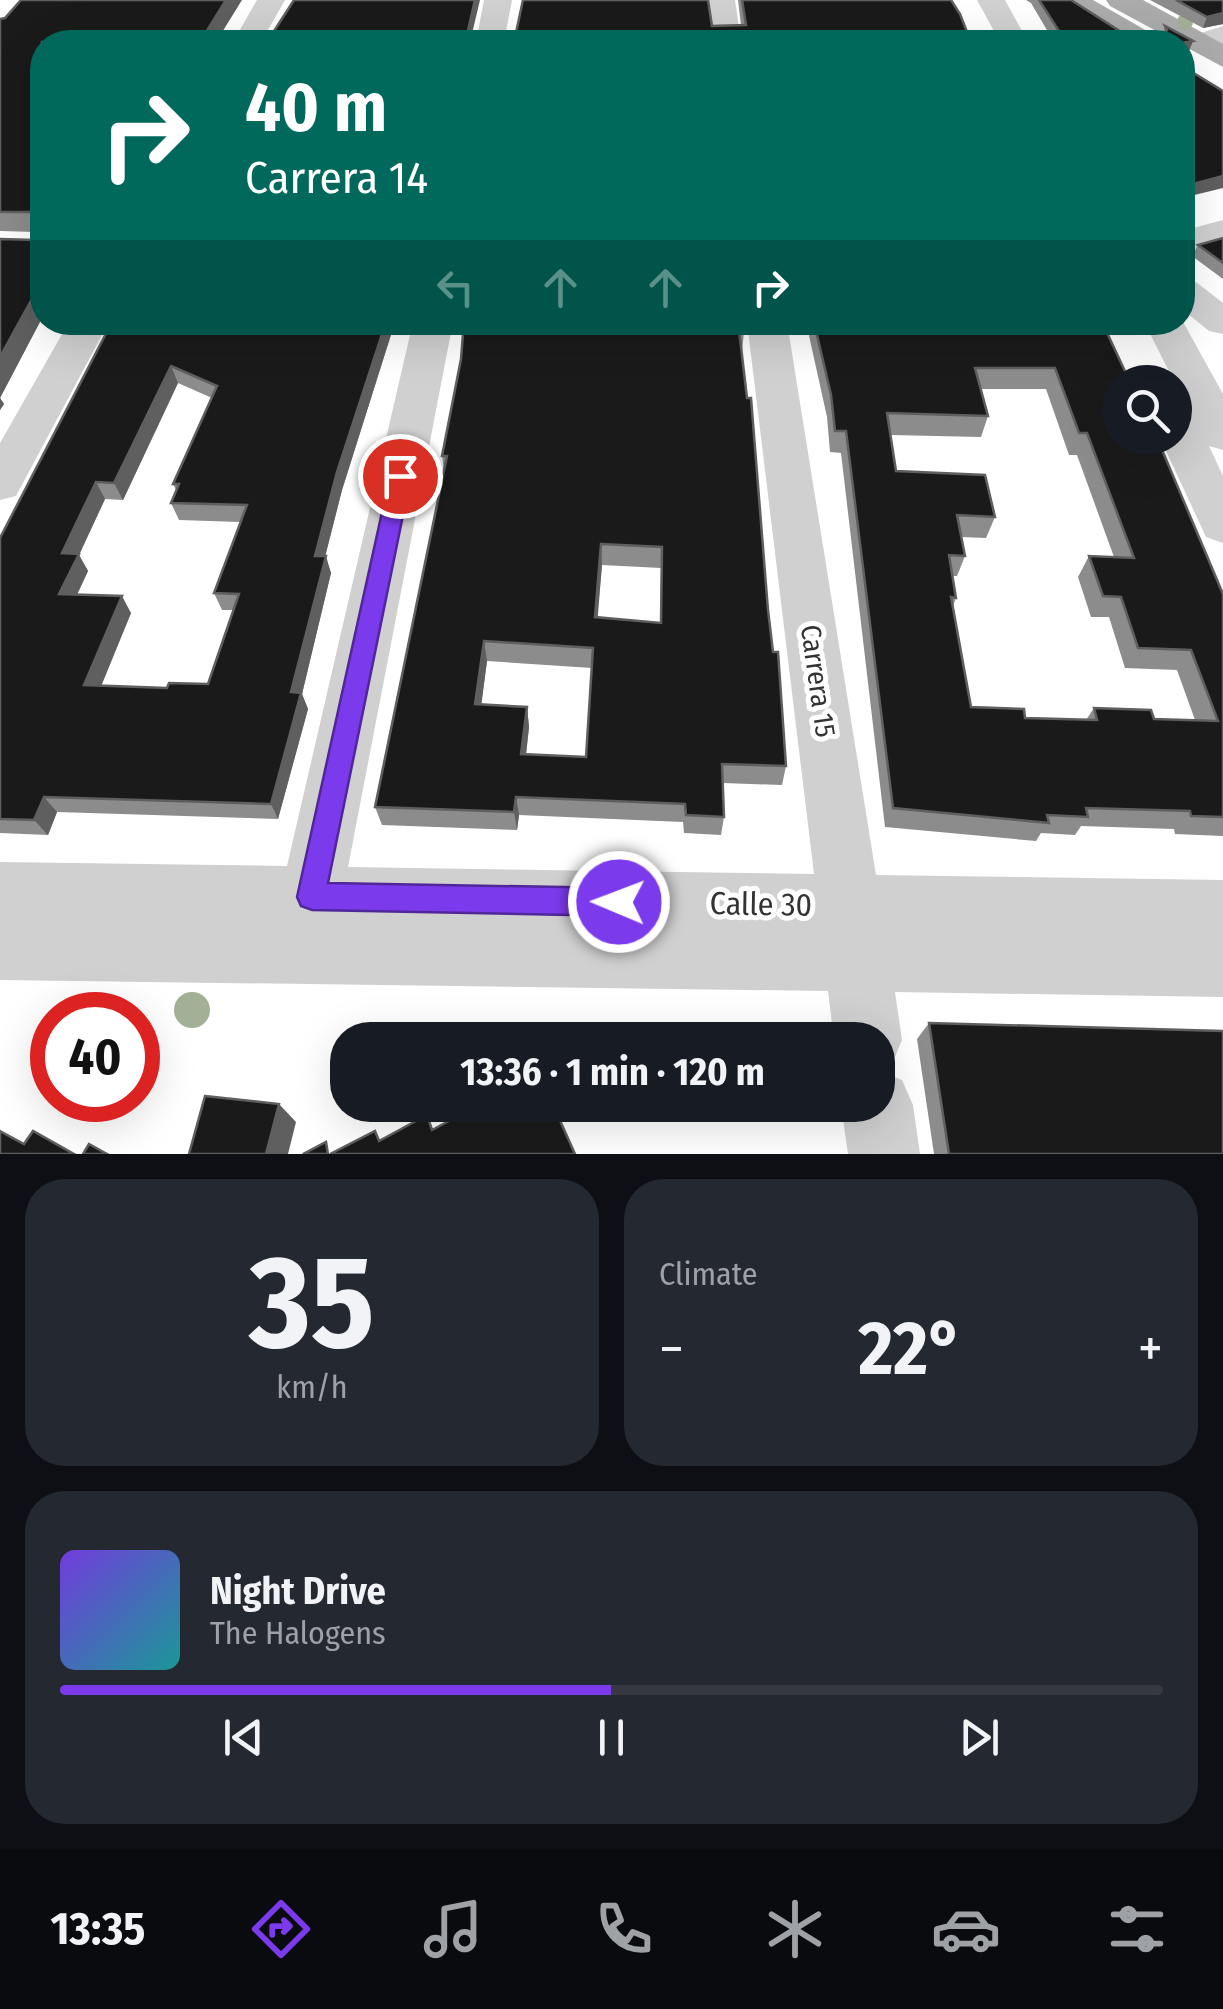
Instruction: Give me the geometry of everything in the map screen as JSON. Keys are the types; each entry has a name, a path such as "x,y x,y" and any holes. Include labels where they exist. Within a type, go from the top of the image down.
{"main road":[{"path":"1071,0 1122,30"},
{"path":"1122,0 1173,30"},
{"path":"1207,50 1223,90"}],"street":[{"path":"254,30 271,0"},
{"path":"492,30 498,0"},
{"path":"721,0 725,30"},
{"path":"970,0 986,30"},
{"path":"991,0 1007,30"},
{"path":"1195,239 1223,231"},
{"path":"1195,300 1223,322"},
{"path":"0,484 82,335"},
{"path":"312,897 430,335"},
{"name":"Carrera 15","path":"769,335 866,1022"},
{"path":"1134,335 1148,365"},
{"path":"1171,335 1223,435"},
{"path":"1191,455 1223,524"},
{"name":"Calle 30","path":"0,892 312,897 853,932 1223,964"},
{"name":"Calle 30","path":"0,948 853,932 1223,912"},
{"path":"879,1122 884,1154"}],"building":[{"path":"21,0 226,0 207,30 30,30 30,212 0,212 0,19"},
{"path":"294,0 475,0 468,30 275,30"},
{"path":"523,0 708,0 712,26 746,25 742,0 951,0 966,30 517,30"},
{"path":"1039,0 1071,0 1118,30 1058,30"},
{"path":"1176,0 1223,0 1223,13 1207,17"},
{"path":"1195,74 1223,91 1223,176 1195,184"},
{"path":"1223,238 1223,263 1198,245"},
{"path":"0,239 30,240 30,302 0,357"},
{"path":"105,335 382,335 337,472 315,556 326,556 291,692 301,693 271,804 44,797 34,820 0,819 0,538","holes":["171,366 217,386 173,484 179,484 171,503 247,505 214,593 239,594 208,684 169,683 167,688 84,685 122,596 59,594 79,554 62,553 96,482 114,483"]},
{"path":"463,335 740,335 747,398 751,398 768,610 773,652 778,652 786,766 722,764 724,817 686,815 685,804 516,797 514,812 375,807 447,456 442,456","holes":["601,544 662,547 661,623 595,617","484,641 593,648 586,757 521,754 527,707 475,704"]},
{"path":"817,335 1108,335 1122,365 1102,365 1102,455 1164,455 1223,594 1223,817 1191,816 1190,811 1086,808 1088,817 1047,815 1049,823 893,808 846,431 835,431","holes":["975,368 1055,368 1079,433 1087,433 1134,558 1089,556 1103,596 1121,597 1138,648 1191,650 1218,721 1154,719 1151,710 1094,708 1097,720 1025,718 1024,709 971,707 951,597 956,598 949,555 965,556 957,515 995,517 985,475 896,471 887,413 988,416"]},
{"path":"929,1023 1223,1031 1223,1154 949,1154"},
{"path":"205,1096 279,1104 266,1154 189,1154"},
{"path":"414,1122 429,1122 432,1130 447,1122 561,1122 575,1154 330,1154 375,1131 379,1141"},
{"path":"0,1131 24,1144 33,1131 74,1154 0,1154"},
{"path":"326,1142 328,1154 303,1154"},
{"path":"89,1144 107,1154 83,1154"}],"route":[{"path":"400,476 312,897 619,902"}]}
